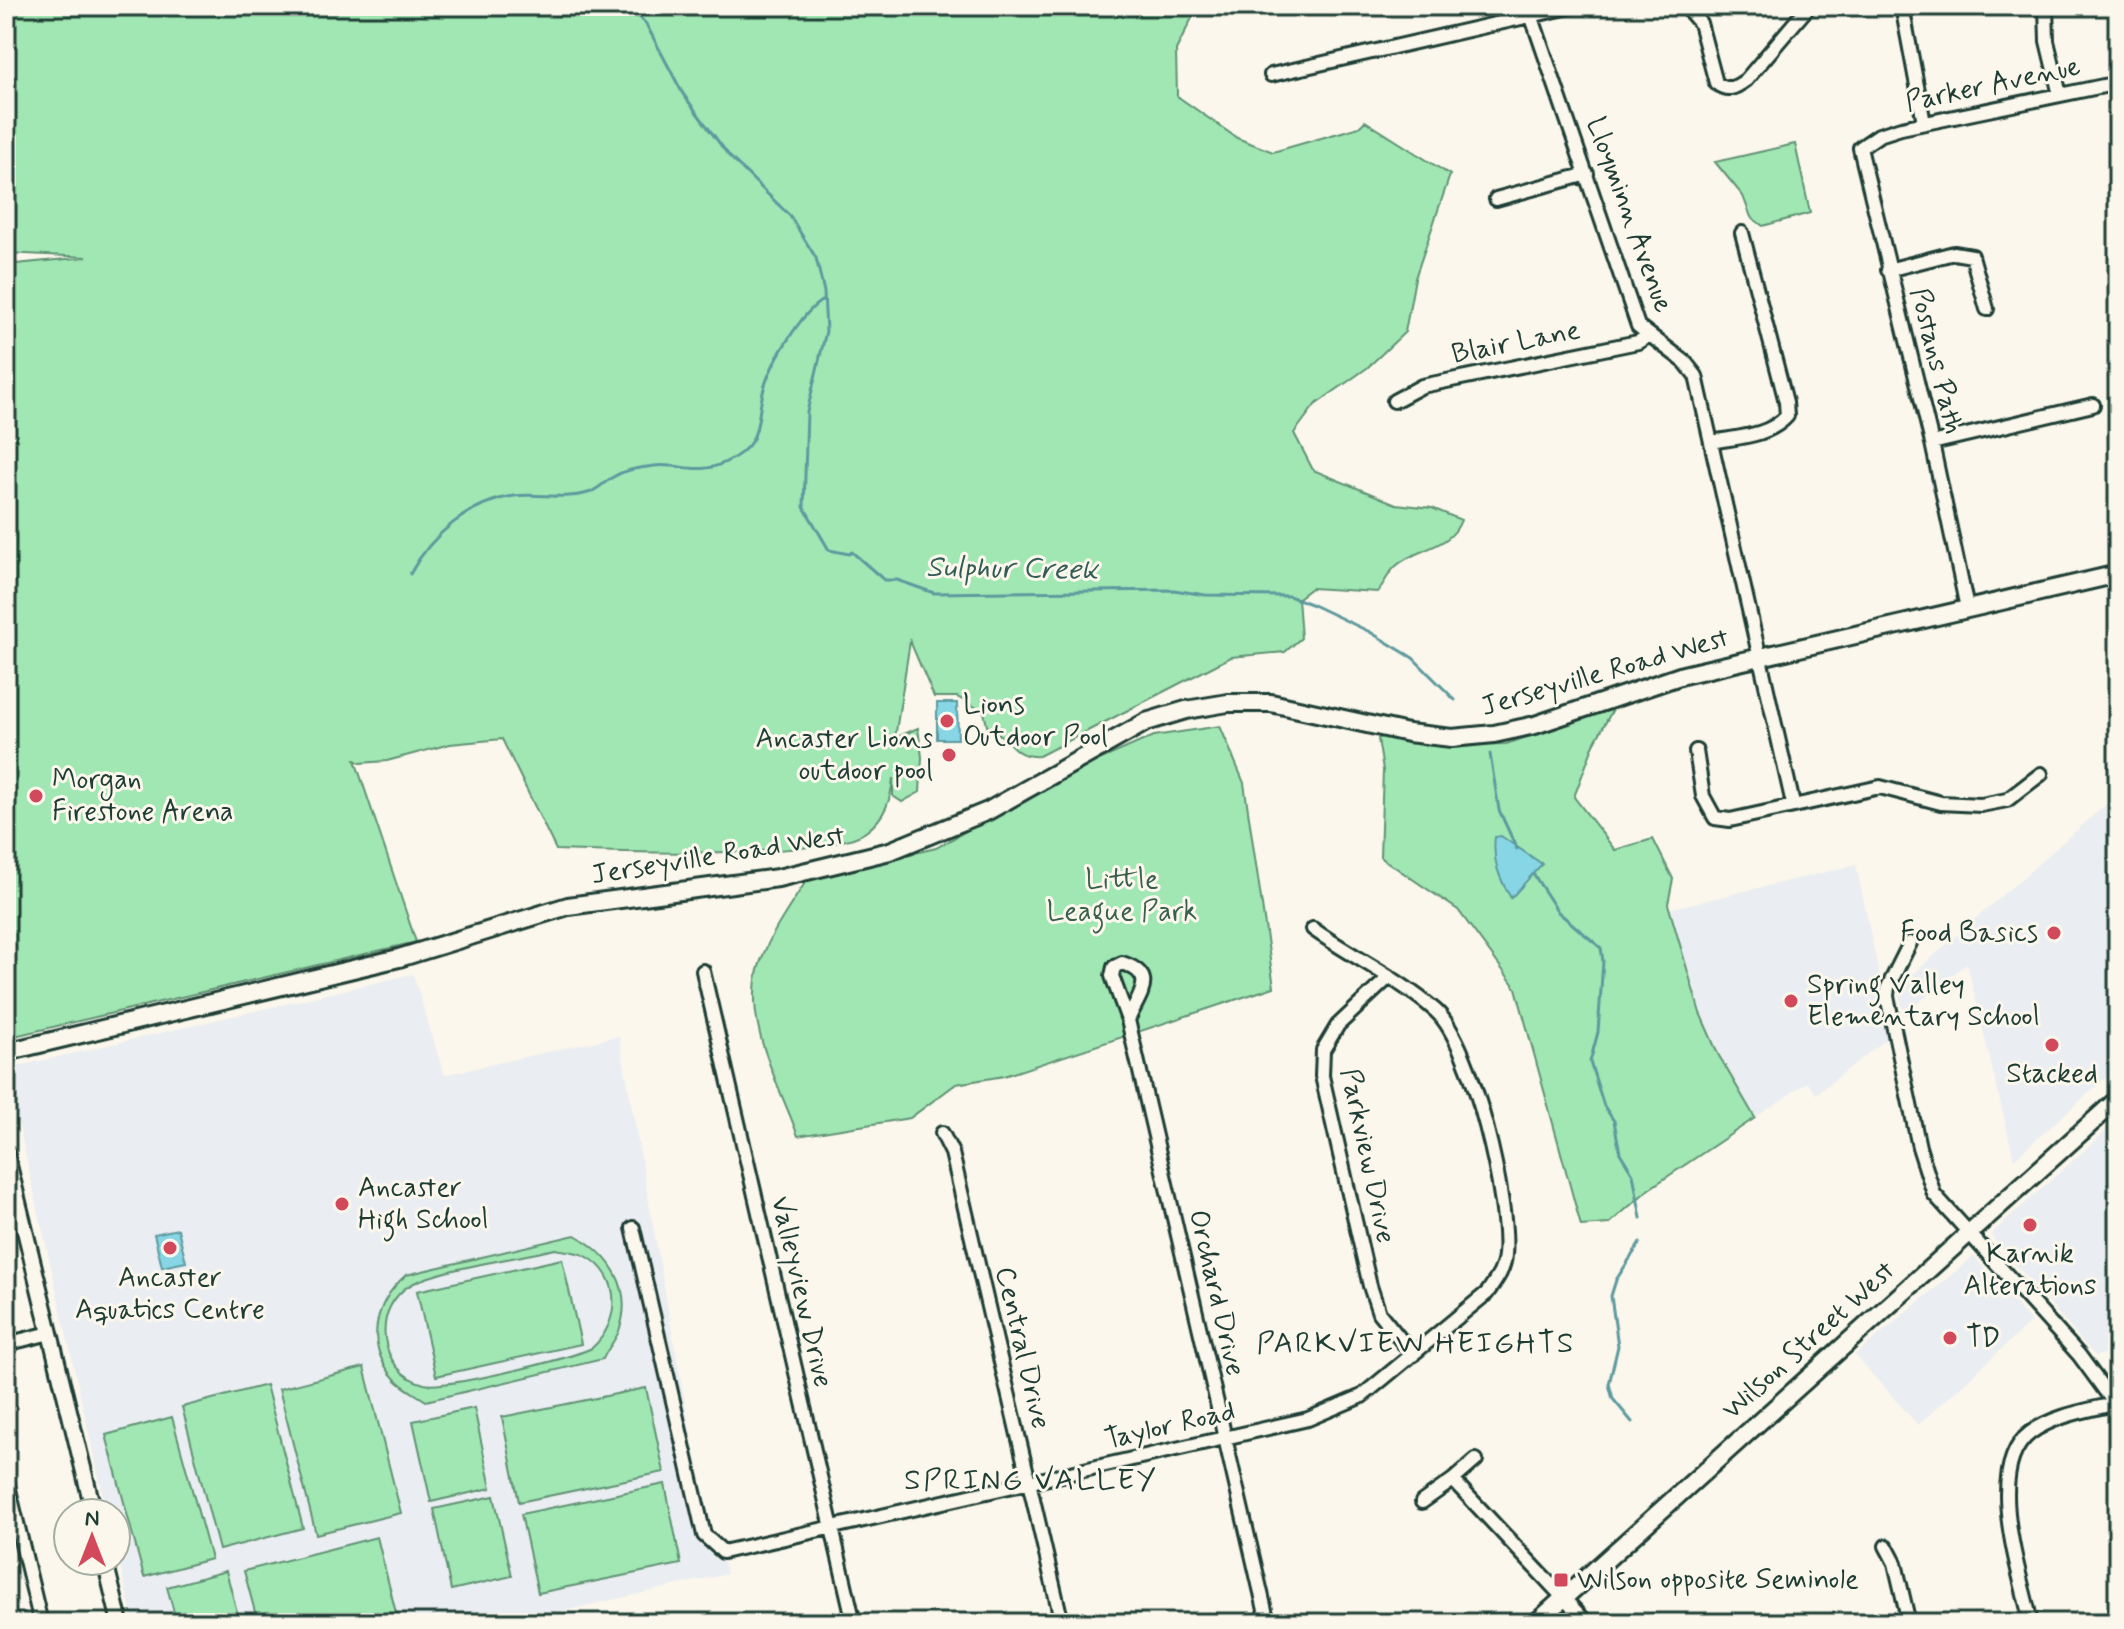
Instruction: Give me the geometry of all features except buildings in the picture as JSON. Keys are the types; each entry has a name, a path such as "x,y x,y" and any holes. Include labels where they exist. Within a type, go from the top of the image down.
{"main road":[{"name":"Jerseyville Road West","path":"6,1052 399,958 568,906 778,878 890,851 988,811 1146,722 1186,710 1228,703 1271,703 1408,733 1452,738 1494,734 1535,725 1683,675 2118,574"},
{"name":"Wilson Street West","path":"1536,1623 2118,1099"}],"street":[{"path":"1271,75 1530,11 1574,6"},
{"path":"1685,6 1700,23 1716,83 1723,88 1734,89 1746,80 1809,6"},
{"path":"1902,6 1924,123"},
{"path":"2046,6 2047,41 2060,95"},
{"name":"Lloyminn Avenue","path":"1530,11 1638,326 1685,362 1696,376 1793,804"},
{"name":"Parker Avenue","path":"1879,135 2118,83"},
{"name":"Postans Path","path":"1879,135 1860,148 1932,443 1967,608"},
{"path":"1496,199 1587,174"},
{"path":"1711,442 1765,432 1778,426 1787,416 1742,233"},
{"path":"1888,270 1954,253 1972,256 1987,309"},
{"name":"Blair Lane","path":"1394,401 1422,386 1638,342 1648,336"},
{"path":"1932,443 2093,405"},
{"path":"1696,751 1703,796 1715,818 1730,820 1880,787 1941,803 1981,805 2007,800 2041,774"},
{"name":"Taylor Road","path":"633,1228 704,1535 712,1546 723,1552 831,1530 1308,1419 1341,1408 1362,1396 1487,1293 1501,1274 1506,1234 1484,1124 1457,1037 1437,1011 1313,929"},
{"path":"1910,943 1888,987 1890,1011 1927,1180 1968,1235 2079,1355 2116,1404 2044,1424 2027,1435 2015,1452 2006,1499 2031,1623"},
{"name":"Valleyview Drive","path":"703,971 854,1623"},
{"name":"Parkview Drive","path":"1387,979 1338,1025 1323,1050 1322,1076 1370,1286 1379,1313 1413,1355"},
{"name":"Orchard Drive","path":"1128,1020 1268,1623"},
{"name":"Central Drive","path":"942,1133 952,1153 1062,1623"},
{"path":"6,1153 90,1497"},
{"path":"6,1344 50,1333"},
{"path":"1422,1502 1476,1460"},
{"path":"6,1477 41,1623"},
{"path":"1453,1480 1586,1623"},
{"path":"1886,1546 1895,1563 1909,1623"},
{"path":"109,1577 120,1623"}],"shaded area":[{"path":"2118,794 2118,1067 2014,1159 1967,963 1904,1015 1898,987"},
{"name":"Spring Valley Elementary School","path":"1856,865 1892,1035 1816,1094 1807,1082 1755,1118 1708,1033 1669,909"},
{"name":"Ancaster High School","path":"413,974 444,1075 619,1036 711,1549 723,1560 727,1574 510,1623 134,1623 123,1577 132,1577 132,1497 103,1497 6,1069"},
{"path":"2118,1120 2118,1351 2095,1356 1990,1235"},
{"path":"1974,1256 2031,1322 1918,1425 1855,1355"}],"green space":[{"path":"6,6 1198,6 1176,50 1177,96 1237,138 1273,152 1359,127 1365,121 1450,175 1415,278 1405,332 1367,368 1315,405 1294,433 1313,470 1396,504 1432,508 1461,520 1456,530 1441,543 1396,566 1378,592 1311,588 1298,598 1301,638 1285,652 1231,657 1039,756 1017,751 987,726 984,712 957,697 934,697 910,641 895,738 918,728 922,757 920,792 902,802 893,796 893,778 883,814 867,831 845,841 766,851 556,850 502,739 450,744 387,761 360,763 355,760 416,942 6,1038 6,265 87,257 6,253"},
{"path":"1795,144 1810,213 1763,226 1751,217 1743,196 1715,162"},
{"path":"1613,709 1594,744 1574,797 1615,850 1653,839 1673,879 1668,904 1700,1013 1718,1054 1755,1118 1649,1189 1609,1224 1581,1226 1516,988 1458,910 1380,857 1383,770 1378,739 1385,735 1445,745 1506,744"},
{"name":"Little League Park","path":"1220,726 1244,783 1274,987 1004,1076 956,1084 910,1118 798,1136 766,1055 756,1012 755,991 758,970 767,946 808,878 936,848 1065,775 1154,736"},
{"path":"575,1235 609,1263 621,1287 623,1316 617,1335 603,1359 426,1401 395,1379 385,1366 376,1339 380,1311 386,1298 406,1275","holes":["555,1249 586,1256 598,1265 612,1287 612,1313 608,1326 592,1348 508,1372 437,1384 424,1384 397,1367 389,1353 385,1323 399,1294 412,1284 461,1268"]},
{"path":"562,1259 581,1344 436,1376 417,1291"},
{"path":"364,1367 401,1513 316,1534 279,1389"},
{"path":"266,1385 303,1528 219,1550 182,1407"},
{"path":"646,1388 664,1472 519,1502 502,1417"},
{"path":"474,1408 491,1488 431,1502 413,1421"},
{"path":"172,1417 211,1559 144,1577 132,1532 132,1497 123,1497 106,1435"},
{"path":"665,1484 681,1564 538,1593 521,1514"},
{"path":"494,1496 512,1576 451,1590 434,1509"},
{"path":"377,1537 396,1613 356,1623 258,1623 244,1571"},
{"path":"226,1571 240,1623 177,1623 167,1587"}],"water":[{"name":"Lions Outdoor Pool","path":"937,703 957,703 958,739 937,739"},
{"path":"1501,836 1542,864 1511,898 1496,861 1495,837"},
{"name":"Ancaster Aquatics Centre","path":"178,1229 186,1262 162,1267 154,1234"}],"waterway":[{"name":"Sulphur Creek","path":"629,6 646,24 683,94 729,156 790,216 816,258 824,292 826,331 807,412 804,507 829,550 852,552 884,580 897,580 934,593 1174,590 1205,595 1289,596 1370,632 1413,658 1455,700"},
{"path":"410,574 429,546 453,523 498,499 523,495 579,495 592,492 628,471 664,466 706,468 739,455 753,439 765,385 781,351 806,315 823,300"},
{"name":"Sulphur Creek","path":"1490,754 1499,810 1517,849"},
{"path":"1534,875 1558,912 1601,948 1603,961 1598,1032 1590,1062 1604,1106 1614,1121 1620,1153 1633,1174 1641,1218"},
{"path":"1632,1422 1613,1399 1609,1384 1618,1346 1611,1296 1616,1280 1640,1243"}],"place":[{"name":"Lions Outdoor Pool","path":"947,721"},
{"name":"Ancaster Lions outdoor pool","path":"949,755"},
{"name":"Morgan Firestone Arena","path":"36,796"},
{"name":"Food Basics","path":"2054,933"},
{"name":"Spring Valley Elementary School","path":"1791,1001"},
{"name":"Stacked","path":"2052,1045"},
{"name":"Ancaster High School","path":"342,1204"},
{"name":"Karnik Alterations","path":"2030,1225"},
{"name":"Ancaster Aquatics Centre","path":"170,1248"},
{"name":"TD","path":"1950,1338"},
{"name":"Wilson opposite Seminole","path":"1561,1580"}],"district":[{"name":"PARKVIEW HEIGHTS","path":"1416,1343"},
{"name":"SPRING VALLEY","path":"1031,1480"}]}
